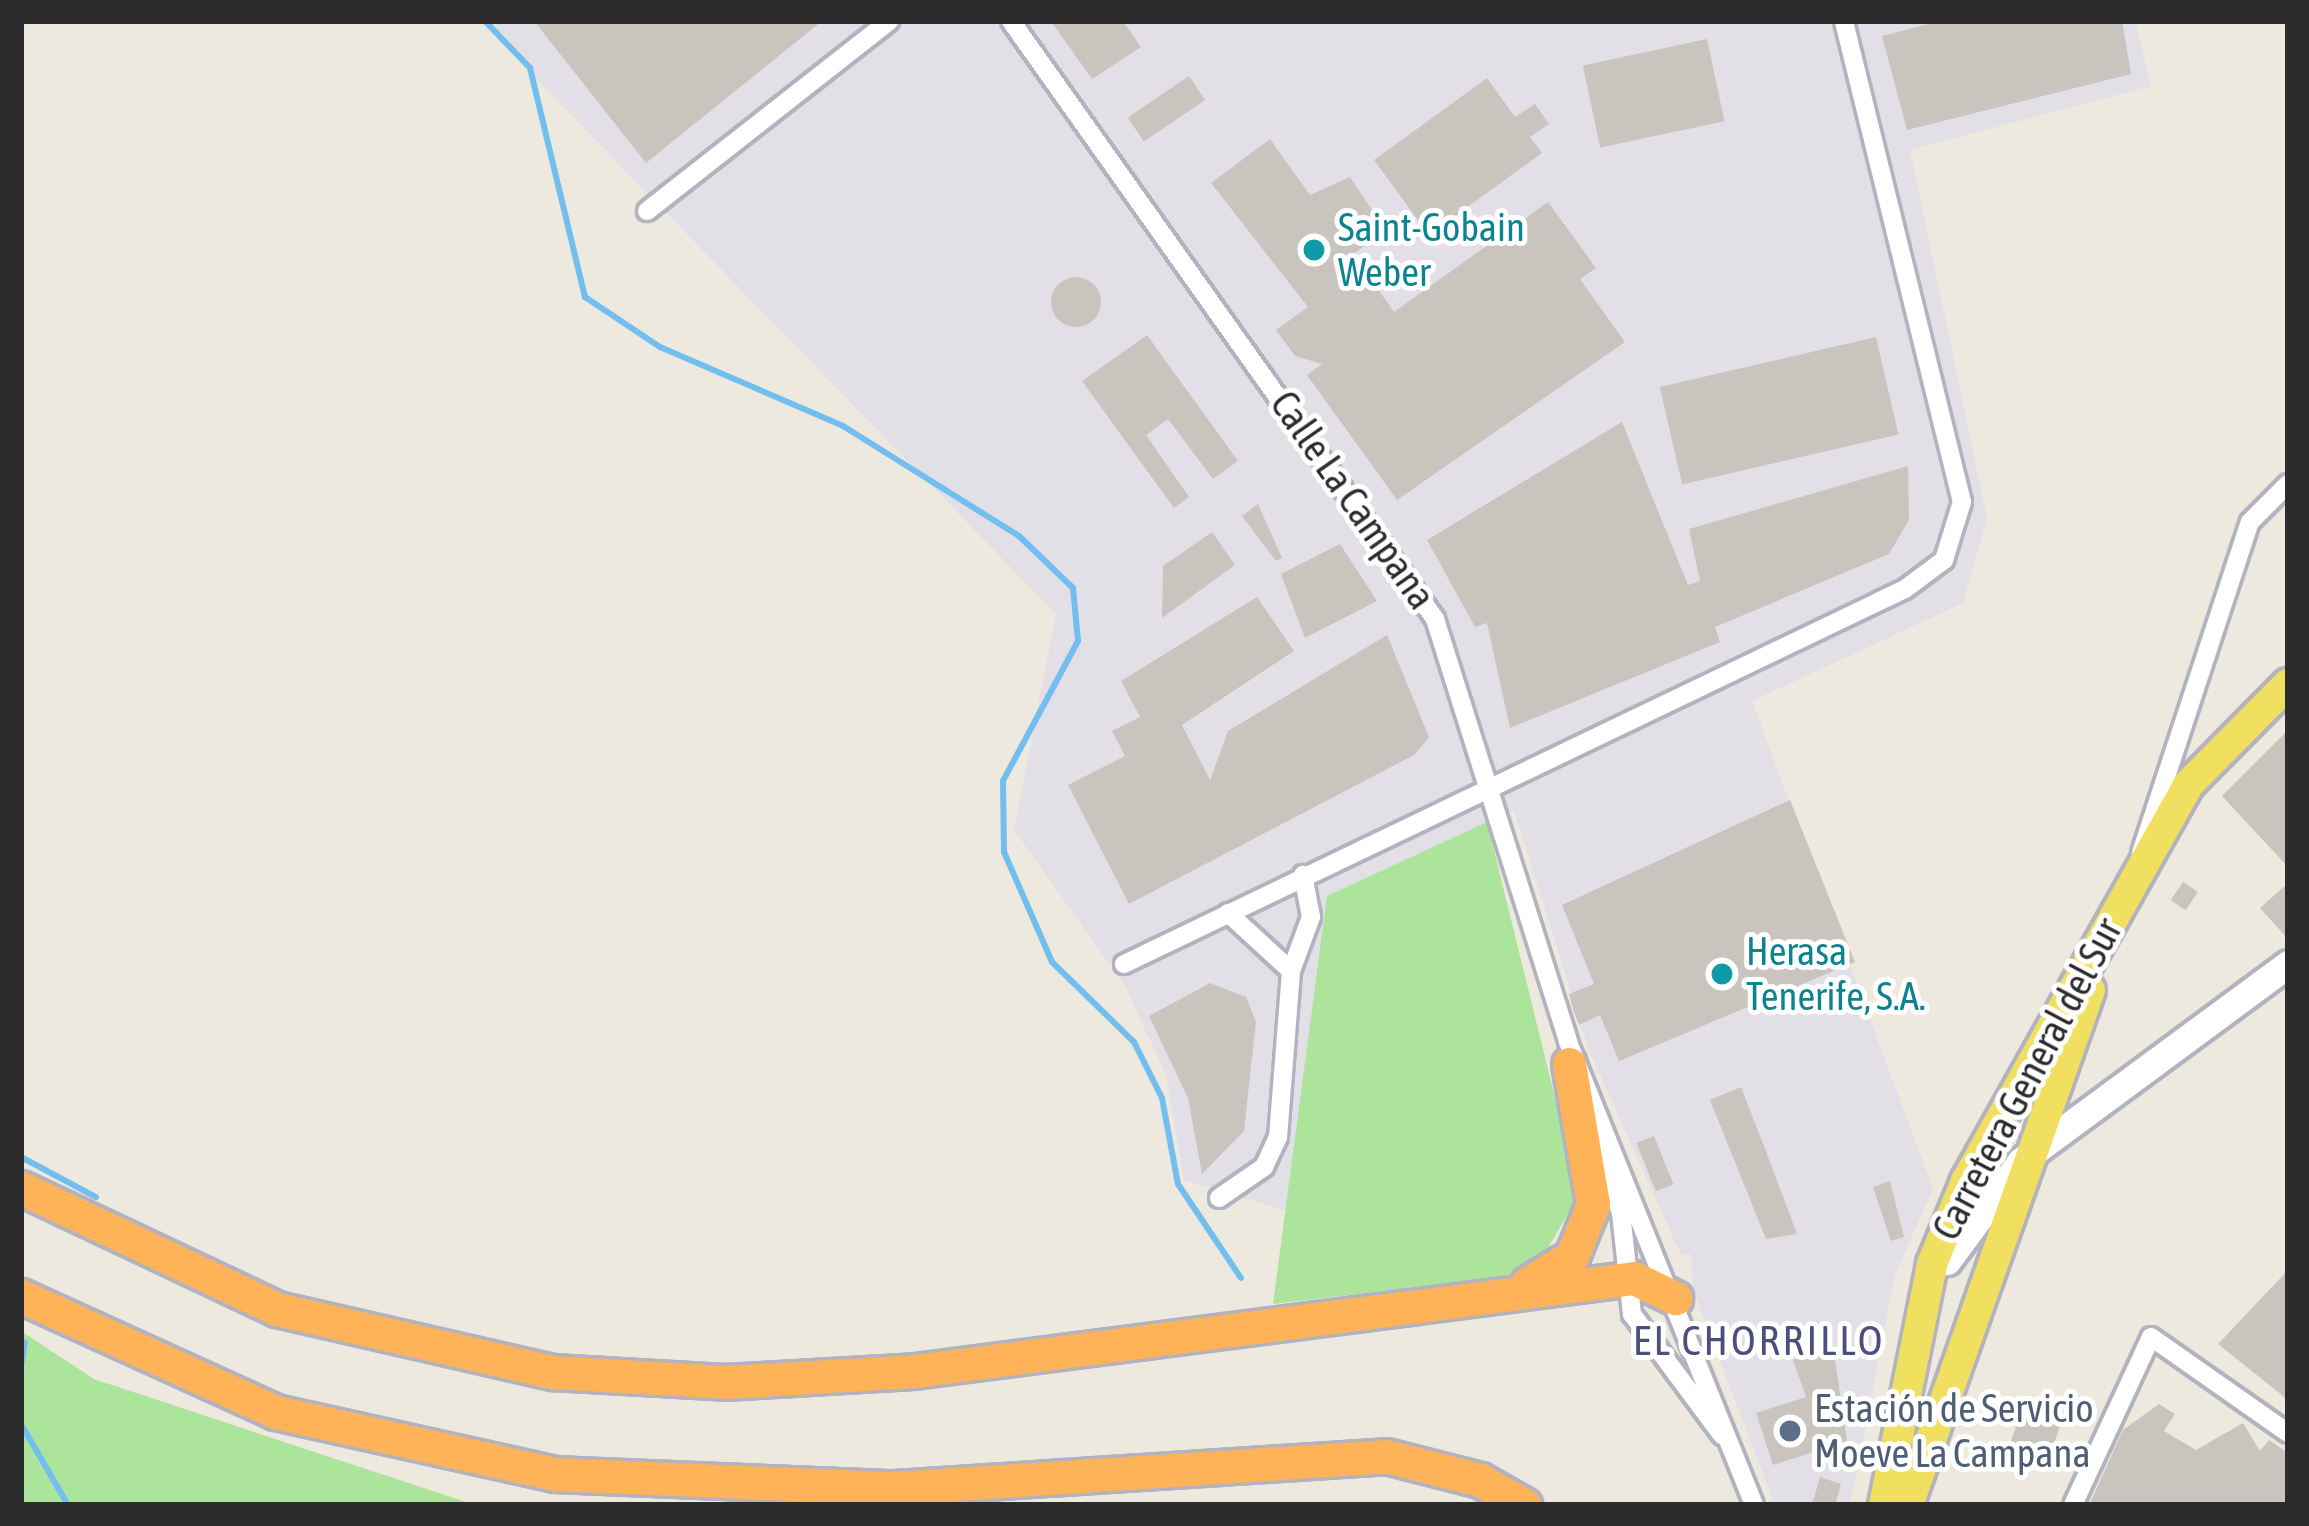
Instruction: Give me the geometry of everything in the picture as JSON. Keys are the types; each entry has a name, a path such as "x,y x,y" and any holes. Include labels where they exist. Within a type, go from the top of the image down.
{"highway":[{"path":"1504,1292 1546,1276 1586,1232 1592,1180 1568,1053"},
{"path":"21,1188 277,1309 553,1372 724,1382 914,1371 1623,1280 1675,1298"},
{"path":"21,1296 275,1412 554,1474 894,1488 1386,1456 1480,1480 1524,1505"}],"main road":[{"name":"Carretera General del Sur","path":"1884,1505 1918,1331 1966,1181 2188,785 2288,684"},
{"name":"Carretera General del Sur","path":"1908,1505 2021,1160 2139,868"},
{"path":"1918,1331 1958,1235 2021,1160 2288,964"},
{"path":"1990,1264 2052,1159 2143,1070"},
{"path":"2050,1090 2088,1111"}],"street":[{"path":"647,211 889,21"},
{"name":"Calle La Campana","path":"1011,21 1388,542 1435,619 1493,780 1568,1053 1621,1213 1623,1280 1646,1336 1747,1474"},
{"path":"1124,964 1493,780 1905,589 1943,560 1961,502 1844,21"},
{"path":"2139,868 2250,522 2288,484"},
{"path":"1219,1198 1264,1167 1278,1137 1292,970 1311,917 1303,875"},
{"path":"1228,913 1292,970"},
{"name":"Calle La Campana","path":"1568,1053 1675,1298 1747,1474 1754,1505"},
{"path":"2073,1505 2151,1337 2288,1433"}],"shaded area":[{"path":"480,21 2135,21 2151,86 1910,150 1987,518 1963,603 1752,701 1933,1189 1895,1275 1850,1505 1775,1505 1693,1290 1691,1254 1681,1255 1589,1050 1514,810 1327,896 1287,1211 1184,1180 1166,1075 1125,986 1014,830 1056,614"}],"green space":[{"path":"1487,822 1579,1195 1542,1258 1508,1276 1273,1304 1327,896"},
{"path":"21,1331 94,1379 475,1505 21,1505"}],"building":[{"path":"534,21 822,21 646,163"},
{"path":"1051,21 1123,21 1141,47 1092,79"},
{"path":"1941,21 2122,21 2131,74 1907,130 1882,36"},
{"path":"1707,39 1724,121 1600,148 1583,65"},
{"path":"1189,76 1205,100 1144,141 1128,117"},
{"path":"1487,78 1515,117 1535,104 1549,124 1530,137 1542,153 1429,235 1374,160"},
{"path":"1270,139 1310,195 1350,177 1386,231 1353,254 1394,312 1548,202 1596,268 1580,279 1625,342 1397,500 1307,375 1322,364 1295,356 1276,330 1308,307 1211,183"},
{"path":"1076,277 1094,284 1101,302 1094,320 1076,327 1058,320 1051,302 1058,284"},
{"path":"1147,335 1238,461 1213,479 1168,419 1146,435 1189,497 1174,508 1082,381"},
{"path":"1876,337 1898,434 1682,484 1660,387"},
{"path":"1622,422 1688,585 1700,581 1689,529 1908,466 1909,520 1889,554 1715,627 1720,642 1510,728 1487,623 1475,627 1427,540"},
{"path":"1258,504 1282,558 1276,561 1242,516"},
{"path":"1212,532 1235,565 1162,618 1163,566"},
{"path":"1340,544 1377,601 1305,638 1281,574"},
{"path":"1257,597 1294,651 1182,725 1210,780 1228,731 1387,635 1429,737 1414,755 1129,904 1068,785 1125,756 1112,731 1140,717 1121,681"},
{"path":"2288,730 2288,867 2222,796"},
{"path":"1790,800 1855,962 1619,1061 1600,1015 1579,1025 1573,1009 1569,994 1594,984 1562,905"},
{"path":"2183,882 2198,892 2186,910 2171,900"},
{"path":"2288,883 2288,939 2260,908"},
{"path":"1210,983 1246,997 1256,1022 1244,1131 1202,1174 1188,1098 1149,1016"},
{"path":"1741,1087 1797,1234 1766,1239 1710,1100"},
{"path":"1654,1136 1673,1184 1656,1191 1636,1143"},
{"path":"1890,1181 1904,1237 1891,1241 1873,1187"},
{"path":"2288,1270 2288,1400 2218,1344"},
{"path":"1833,1346 1847,1441 1773,1465 1756,1413 1806,1397 1793,1360"},
{"path":"2159,1404 2175,1414 2164,1431 2196,1450 2243,1423 2260,1451 2269,1440 2288,1453 2288,1505 2089,1505 2123,1430"},
{"path":"2021,1413 2062,1421 2050,1455 2009,1446"},
{"path":"1820,1477 1841,1484 1835,1505 1812,1505"}],"waterway":[{"path":"485,21 530,68 585,297 660,347 843,426 1019,536 1073,588 1078,641 1003,781 1004,852 1052,962 1134,1042 1162,1098 1178,1184 1241,1278"},
{"path":"21,1157 96,1197"},
{"path":"21,1366 25,1342"},
{"path":"21,1424 68,1505"}],"place":[{"name":"Saint-Gobain Weber","path":"1314,250"},
{"name":"Herasa Tenerife, S.A.","path":"1722,974"},
{"name":"Estación de Servicio Moeve La Campana","path":"1790,1431"}],"district":[{"name":"EL CHORRILLO","path":"1759,1340"}]}
